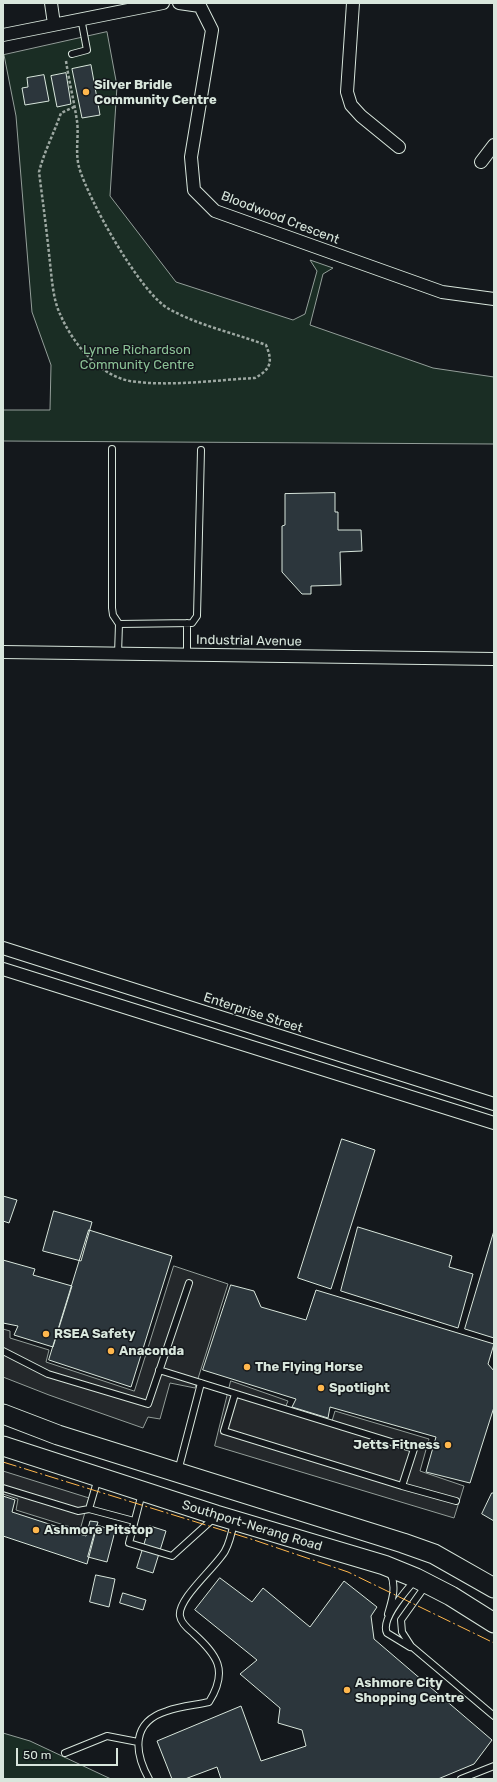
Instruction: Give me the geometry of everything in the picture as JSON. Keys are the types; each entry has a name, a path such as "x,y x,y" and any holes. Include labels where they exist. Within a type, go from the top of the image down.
{"main road":[{"path":"3,1414 58,1435 434,1554 494,1588"},
{"name":"Southport-Nerang Road","path":"3,1446 225,1518 384,1565 422,1581 451,1596 494,1622"},
{"path":"422,1581 434,1554"}],"street":[{"path":"51,3 54,24"},
{"path":"3,35 81,18 163,3"},
{"name":"Bloodwood Crescent","path":"179,3 200,6 212,30 191,157 194,190 215,211 442,292 494,299"},
{"path":"352,3 347,92 351,105 361,116 399,147"},
{"path":"481,162 494,145"},
{"name":"Industrial Avenue","path":"3,652 494,658"},
{"name":"Enterprise Street","path":"3,948 494,1104"},
{"path":"3,969 494,1123"}],"lane":[{"path":"72,54 87,50 81,18"},
{"path":"112,450 112,608 113,615 119,624 118,654"},
{"path":"119,624 192,623 197,616 201,450"},
{"path":"187,623 187,655"},
{"path":"3,1351 48,1374 148,1404 189,1283"},
{"path":"159,1370 414,1449 402,1486"},
{"path":"178,1472 201,1383"},
{"path":"235,1394 224,1431 402,1486 456,1501"},
{"path":"89,1509 98,1478"},
{"path":"3,1488 78,1510 89,1509 134,1522"},
{"path":"142,1492 129,1543 172,1556 225,1518"},
{"path":"149,1779 139,1760 138,1742 142,1730 155,1717 167,1711 209,1702 215,1692 219,1675 217,1660 211,1650 189,1630 182,1620 180,1611 188,1596 225,1550 225,1518"},
{"path":"384,1565 392,1577 394,1587 385,1623 387,1633 415,1650 494,1716"},
{"path":"385,1623 391,1612 422,1581"},
{"path":"415,1650 404,1636 401,1622 422,1581"},
{"path":"64,1753 105,1737 114,1737 138,1742"},
{"path":"461,1779 494,1766"}],"path":[{"path":"72,54 65,57 77,123 77,149 79,166 103,220 133,270 150,294 168,308 197,322 266,345 270,355 270,364 265,373 255,378 168,384 128,381 108,372 88,357 67,329 59,313 54,293 40,172 43,156 54,135 61,113 74,107"}],"green space":[{"name":"Lynne Richardson Community Centre","path":"107,32 117,86 110,196 176,282 293,320 305,314 317,271 310,260 333,268 323,274 310,325 433,368 494,377 494,444 3,441 3,410 50,410 51,365 32,312 16,116 4,55"},
{"path":"3,1733 30,1741 111,1779 3,1779"}],"shaded area":[{"path":"174,1266 228,1284 195,1388 170,1383 160,1419 148,1417 143,1428 3,1377 3,1329 10,1331 10,1338 49,1350 46,1362 134,1391"},
{"path":"231,1381 288,1401 285,1408 332,1421 335,1411 429,1439 420,1471 464,1486 454,1518 215,1446"},
{"path":"3,1471 89,1498 80,1530 16,1510 18,1499 3,1494"}],"building":[{"name":"Silver Bridle Community Centre","path":"91,65 100,115 82,118 72,69"},
{"path":"66,73 71,104 57,107 51,76"},
{"path":"44,75 49,101 25,105 22,88 28,87 27,78"},
{"path":"335,493 335,512 338,512 338,530 361,530 362,551 340,552 341,585 311,586 311,594 302,594 282,572 282,526 285,525 285,494"},
{"path":"342,1139 375,1150 331,1289 298,1278"},
{"path":"3,1196 17,1200 9,1223 3,1221"},
{"path":"54,1211 92,1222 81,1261 43,1251"},
{"path":"358,1227 452,1256 449,1267 473,1274 458,1328 341,1291"},
{"path":"89,1230 172,1256 131,1387 49,1360"},
{"path":"494,1231 494,1338 465,1329"},
{"path":"3,1260 35,1269 33,1275 72,1286 53,1347 14,1335 18,1326 3,1323"},
{"path":"231,1285 254,1291 261,1307 306,1320 316,1290 494,1344 488,1364 494,1371 494,1407 470,1483 426,1472 436,1437 330,1407 328,1418 292,1407 296,1399 203,1370"},
{"path":"492,1493 494,1493 494,1521 482,1514"},
{"name":"Ashmore Pitstop","path":"3,1496 15,1500 12,1512 86,1536 90,1521 98,1522 87,1564 3,1536"},
{"path":"97,1525 115,1531 107,1562 88,1557"},
{"path":"150,1526 166,1531 153,1573 137,1568"},
{"path":"96,1575 115,1579 109,1607 90,1602"},
{"name":"Ashmore City Shopping Centre","path":"220,1578 252,1602 263,1588 310,1627 344,1581 377,1607 371,1616 374,1639 492,1740 474,1764 438,1779 221,1779 217,1767 185,1779 172,1779 157,1741 241,1706 261,1761 306,1746 302,1730 278,1723 280,1708 240,1674 257,1660 195,1610"},
{"path":"123,1593 146,1600 143,1610 120,1603"}],"power":[{"path":"3,1462 254,1540 348,1572 494,1643"}],"place":[{"name":"Silver Bridle Community Centre","path":"86,92"},
{"name":"RSEA Safety","path":"46,1334"},
{"name":"Anaconda","path":"111,1351"},
{"name":"The Flying Horse","path":"247,1367"},
{"name":"Spotlight","path":"321,1388"},
{"name":"Jetts Fitness","path":"448,1445"},
{"name":"Ashmore Pitstop","path":"36,1530"},
{"name":"Ashmore City Shopping Centre","path":"347,1690"}]}
